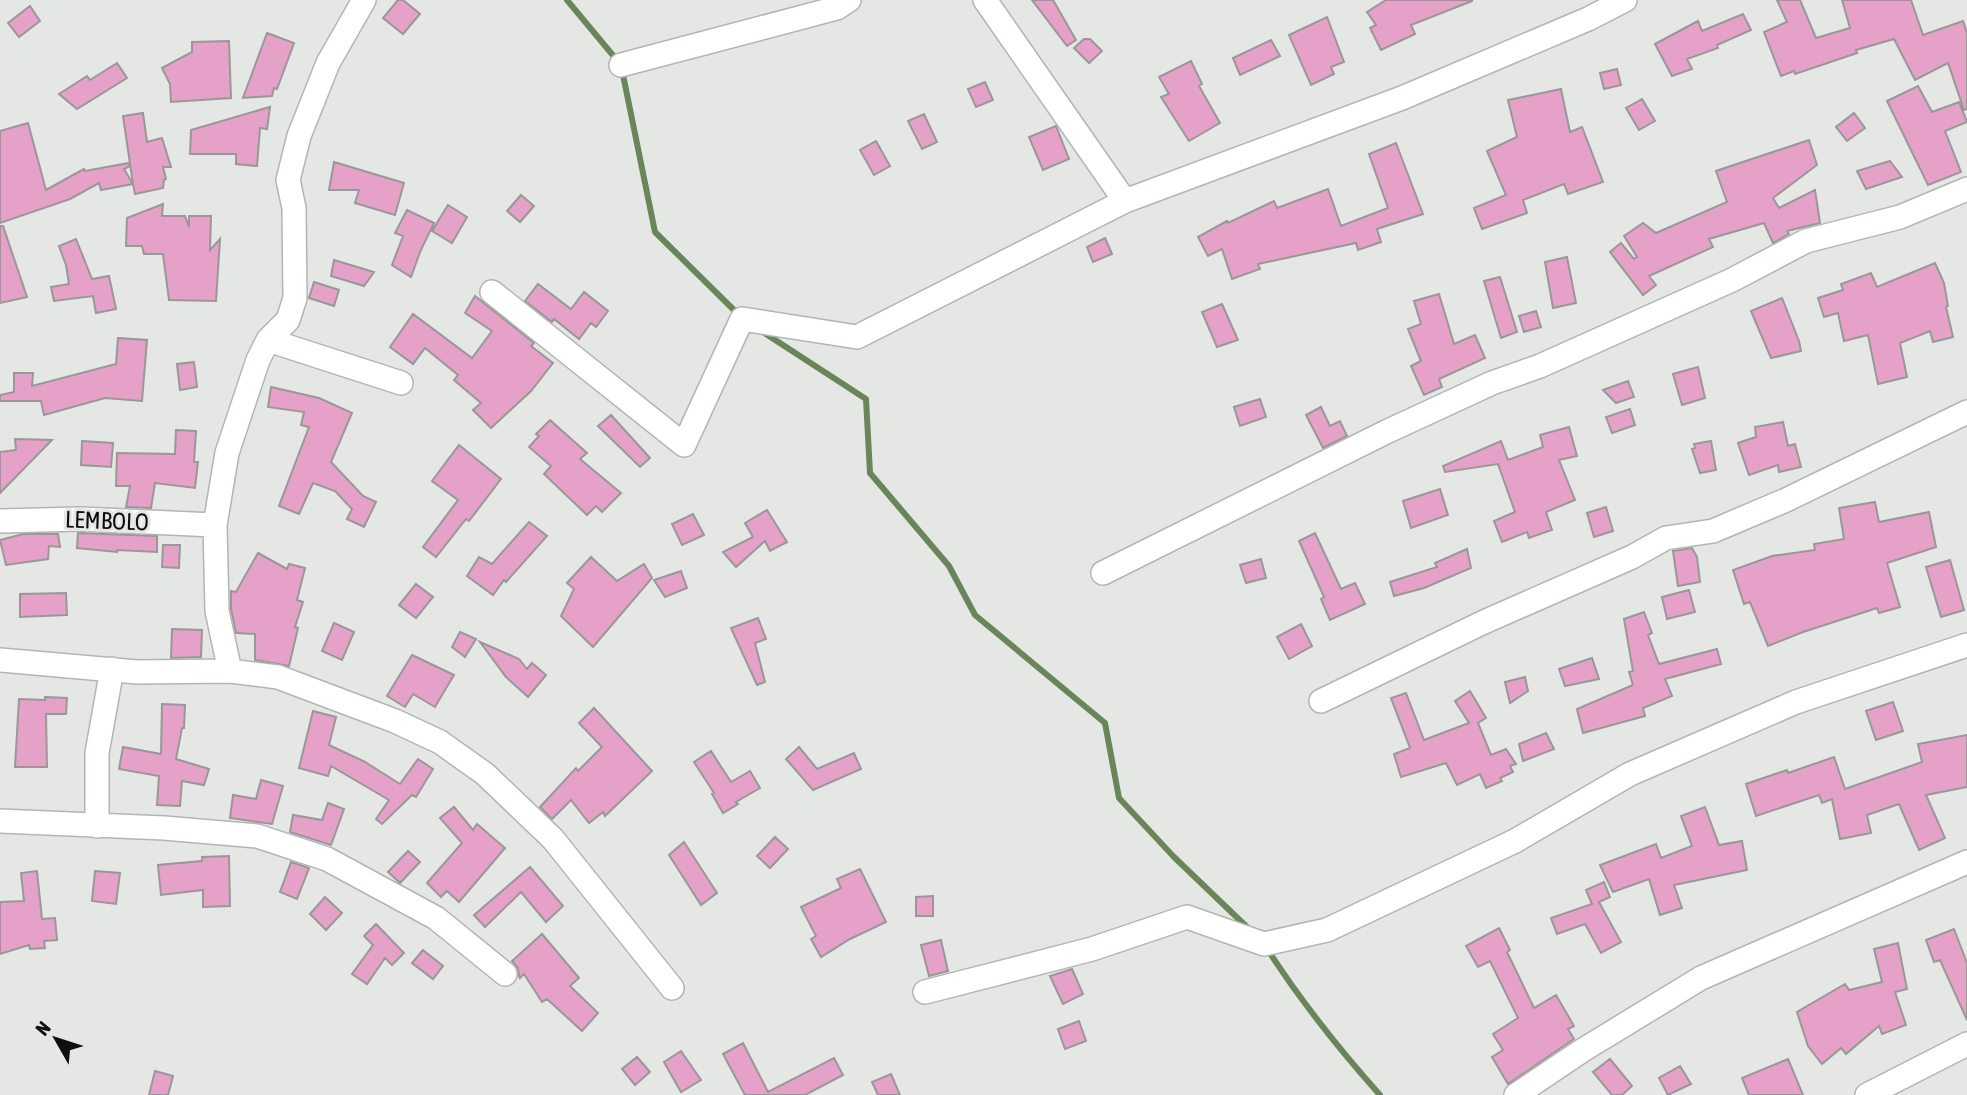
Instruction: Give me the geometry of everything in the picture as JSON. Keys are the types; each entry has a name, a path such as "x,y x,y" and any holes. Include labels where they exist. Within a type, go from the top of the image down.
{"street":[{"path":"230,671 218,611 215,525 228,453 258,360 268,340 288,320 295,298 294,208 288,180 299,136 328,63 364,0"},
{"path":"621,65 837,8 849,0"},
{"path":"985,0 1125,201"},
{"path":"492,292 684,445 742,319 857,337 1125,201 1402,98 1588,19 1625,0"},
{"path":"1103,573 1386,432 1492,383 1540,366 1732,280 1806,241 1900,217 1967,188"},
{"path":"268,340 401,383"},
{"path":"1321,701 1484,622 1632,557 1667,538 1713,531 1786,500 1967,412"},
{"name":"LEMBOLO","path":"0,521 81,519 215,525"},
{"path":"925,992 1092,949 1187,917 1264,944 1327,930 1515,841 1630,774 1796,702 1967,645"},
{"path":"0,660 171,673 230,671 278,677 395,721 440,742 485,774 553,839 672,988"},
{"path":"97,827 97,753 112,669"},
{"path":"0,821 164,828 257,836 327,859 436,918 505,974"},
{"path":"1516,1095 1583,1050 1701,978 1967,862"},
{"path":"1867,1095 1967,1044"}],"building":[{"path":"398,0 403,0 420,14 403,34 383,18"},
{"path":"1032,0 1053,0 1076,40 1067,46"},
{"path":"1386,0 1472,1 1411,25 1415,34 1381,50 1370,28 1376,25 1367,12"},
{"path":"1777,0 1800,0 1816,38 1850,28 1842,0 1911,0 1923,35 1963,21 1967,33 1967,109 1964,110 1948,63 1915,80 1894,39 1856,50 1857,53 1795,74 1794,71 1781,76 1764,32 1787,22"},
{"path":"30,6 40,21 19,37 8,23"},
{"path":"1743,14 1751,30 1717,45 1718,48 1687,59 1692,69 1672,76 1655,44 1698,21 1702,31"},
{"path":"1327,17 1344,62 1331,67 1334,74 1311,85 1289,35"},
{"path":"267,33 294,43 272,96 243,98"},
{"path":"1084,39 1090,39 1102,51 1089,63 1074,48"},
{"path":"1271,40 1280,56 1240,75 1233,58"},
{"path":"229,41 231,98 171,102 170,84 162,68 192,52 192,42"},
{"path":"1191,61 1202,84 1199,86 1220,123 1189,141 1161,97 1169,94 1159,77"},
{"path":"117,63 127,78 77,109 59,94 87,76 90,80"},
{"path":"1617,69 1621,85 1604,89 1600,73"},
{"path":"985,82 993,100 976,107 968,89"},
{"path":"1918,86 1932,112 1959,102 1967,122 1945,131 1961,172 1928,185 1887,101"},
{"path":"1561,89 1570,132 1582,127 1603,182 1568,194 1564,184 1523,200 1527,213 1482,229 1474,208 1506,195 1487,151 1517,137 1508,100"},
{"path":"1642,99 1655,121 1639,130 1626,108"},
{"path":"270,107 267,129 260,128 257,166 236,164 236,154 190,154 191,130"},
{"path":"143,113 147,142 162,138 171,167 163,167 166,179 163,188 135,194 123,116"},
{"path":"1854,113 1865,128 1847,141 1836,127"},
{"path":"924,114 937,142 922,149 908,121"},
{"path":"28,123 46,190 84,169 85,171 129,163 130,166 124,169 133,184 101,190 99,183 70,199 0,223 0,131"},
{"path":"1056,126 1069,159 1043,170 1029,137"},
{"path":"1809,140 1817,165 1773,198 1779,208 1815,190 1820,223 1787,231 1789,234 1773,243 1764,223 1709,239 1713,247 1649,276 1656,285 1643,295 1610,252 1621,243 1634,259 1637,257 1624,236 1643,223 1656,233 1727,202 1716,171"},
{"path":"876,141 890,166 874,175 860,150"},
{"path":"1396,143 1423,214 1377,229 1381,242 1358,250 1356,243 1258,264 1260,269 1232,279 1222,249 1208,256 1198,237 1274,201 1277,208 1328,189 1341,226 1388,208 1369,154"},
{"path":"1890,161 1902,177 1866,189 1857,171"},
{"path":"334,162 404,183 395,215 355,203 359,190 329,190"},
{"path":"521,195 534,206 520,222 507,211"},
{"path":"163,204 162,216 185,216 189,227 189,216 211,216 210,250 220,239 216,301 169,300 163,254 144,254 142,246 126,246 127,218"},
{"path":"448,205 467,217 452,243 432,231"},
{"path":"407,210 434,223 411,277 392,265 403,236 395,233"},
{"path":"0,226 3,226 27,297 0,303"},
{"path":"1105,238 1112,254 1093,262 1087,247"},
{"path":"76,239 92,279 109,276 116,309 96,313 93,296 54,301 51,287 69,284 59,246"},
{"path":"1567,257 1576,303 1553,308 1545,262"},
{"path":"334,260 374,272 364,286 331,276"},
{"path":"1935,263 1944,283 1953,337 1933,342 1930,331 1900,343 1907,377 1878,384 1868,335 1844,341 1838,313 1824,317 1818,298 1843,290 1841,284 1871,273 1877,287"},
{"path":"1500,277 1517,332 1501,338 1484,281"},
{"path":"314,282 339,290 334,306 309,298"},
{"path":"538,284 571,309 584,292 608,311 596,327 591,323 579,339 525,301"},
{"path":"1439,294 1454,344 1475,335 1485,358 1439,379 1442,387 1424,395 1411,366 1421,361 1408,329 1421,324 1414,301"},
{"path":"475,296 534,343 531,346 553,363 531,391 491,428 473,410 481,403 454,380 458,375 425,348 413,364 390,347 413,314 472,358 492,331 465,313"},
{"path":"1782,298 1801,351 1771,358 1751,311"},
{"path":"1222,304 1238,340 1217,347 1202,312"},
{"path":"1536,311 1541,327 1524,332 1519,316"},
{"path":"118,338 147,340 142,401 105,398 44,415 41,401 0,401 0,395 14,392 14,373 33,373 32,386 116,364"},
{"path":"194,362 197,387 180,390 177,364"},
{"path":"1698,367 1705,398 1682,405 1673,374"},
{"path":"1628,381 1634,397 1616,403 1603,390"},
{"path":"271,387 319,398 352,413 331,462 363,496 376,502 364,527 347,519 352,509 335,491 313,483 299,514 279,506 309,427 301,425 304,412 268,407"},
{"path":"1260,399 1266,417 1240,426 1234,407"},
{"path":"1321,407 1330,426 1340,421 1347,436 1323,448 1306,415"},
{"path":"1630,409 1635,425 1612,433 1606,417"},
{"path":"611,415 650,458 640,467 598,426"},
{"path":"550,420 587,453 580,459 621,493 602,512 596,506 587,515 544,474 551,466 529,447 539,436 536,434"},
{"path":"1783,422 1788,446 1795,444 1801,467 1779,472 1778,465 1749,475 1738,443 1756,437 1755,427"},
{"path":"1569,427 1577,456 1559,460 1575,500 1546,512 1552,530 1529,538 1527,532 1502,542 1494,521 1515,512 1498,464 1445,472 1443,466 1501,441 1508,460 1543,447 1540,435"},
{"path":"176,430 196,431 194,462 198,462 195,488 155,483 151,508 126,507 130,486 116,486 117,453 175,454"},
{"path":"15,439 52,440 0,493 0,452 16,450"},
{"path":"82,441 113,443 111,467 81,465"},
{"path":"1711,441 1716,470 1700,473 1692,449 1695,448 1694,444"},
{"path":"459,445 501,479 469,521 466,519 436,557 423,547 458,500 432,481"},
{"path":"1440,489 1448,515 1411,528 1403,501"},
{"path":"1875,502 1879,522 1929,512 1936,547 1887,563 1900,607 1879,613 1877,608 1768,646 1750,602 1744,604 1733,570 1772,556 1815,550 1814,544 1844,539 1839,508"},
{"path":"1606,507 1613,531 1594,537 1587,513"},
{"path":"767,510 787,542 770,551 765,541 736,567 723,552 753,537 745,523"},
{"path":"693,514 704,535 682,545 672,524"},
{"path":"529,522 547,536 493,595 467,576 479,557 492,564"},
{"path":"78,533 157,536 157,552 77,548"},
{"path":"1315,533 1341,589 1355,583 1365,604 1330,620 1321,599 1324,597 1299,541"},
{"path":"23,534 58,534 60,547 49,546 48,559 6,565 0,540"},
{"path":"163,545 180,545 179,568 162,567"},
{"path":"1692,548 1697,557 1700,582 1678,586 1673,551"},
{"path":"1467,549 1471,568 1424,588 1394,596 1390,582 1437,567 1435,563"},
{"path":"258,553 287,569 289,564 305,568 297,600 303,602 295,627 298,628 289,666 255,660 255,634 236,633 231,609 231,591 236,592"},
{"path":"591,557 617,581 644,564 652,578 593,647 561,616 574,589 567,583"},
{"path":"1261,559 1266,578 1246,583 1240,565"},
{"path":"1950,560 1964,610 1941,617 1926,567"},
{"path":"681,571 687,588 665,597 654,580"},
{"path":"416,584 433,597 416,618 399,605"},
{"path":"1689,590 1695,612 1667,619 1662,597"},
{"path":"66,593 67,615 20,617 20,594"},
{"path":"1644,612 1652,633 1648,635 1659,664 1717,649 1721,664 1665,679 1672,696 1643,708 1645,716 1583,733 1577,709 1633,685 1629,672 1633,671 1624,619"},
{"path":"758,618 766,639 755,643 765,682 757,685 731,628"},
{"path":"334,623 354,632 342,660 322,651"},
{"path":"1301,624 1312,646 1289,659 1277,637"},
{"path":"172,629 202,630 201,657 171,658"},
{"path":"460,632 476,639 465,657 452,647"},
{"path":"480,642 519,659 527,669 532,663 546,675 528,697 506,677"},
{"path":"412,655 454,675 435,707 413,694 405,707 387,696"},
{"path":"1592,658 1599,679 1565,686 1559,669"},
{"path":"1525,677 1528,691 1510,703 1505,682"},
{"path":"1470,691 1486,718 1478,723 1491,755 1506,749 1516,764 1510,766 1513,772 1500,778 1502,781 1486,788 1480,774 1457,785 1446,763 1401,777 1394,754 1410,748 1391,698 1406,693 1424,740 1469,723 1455,701"},
{"path":"45,697 67,698 66,714 46,714 47,767 15,767 19,699 45,700"},
{"path":"1893,702 1903,731 1876,740 1866,711"},
{"path":"162,704 185,705 184,728 176,759 209,769 204,785 182,781 180,806 157,805 159,776 119,769 123,747 161,754"},
{"path":"594,708 652,771 605,816 603,812 589,823 571,800 552,819 540,807 576,768 578,771 602,747 579,723"},
{"path":"313,711 336,717 329,745 365,762 400,784 418,759 433,769 416,797 412,795 382,824 376,819 389,800 331,766 328,776 299,768"},
{"path":"1546,733 1554,749 1523,761 1519,744"},
{"path":"1967,735 1967,787 1926,795 1945,838 1919,850 1899,804 1867,815 1871,833 1840,839 1832,799 1822,803 1819,795 1756,816 1746,784 1834,757 1845,789 1922,762 1918,744"},
{"path":"799,747 817,769 854,753 861,769 813,790 786,759"},
{"path":"711,751 731,782 750,771 760,788 723,813 694,762"},
{"path":"261,780 283,786 272,824 230,818 233,795 256,799"},
{"path":"328,803 344,809 331,845 290,832 293,815 322,820"},
{"path":"454,807 473,830 477,824 505,848 459,902 447,891 441,897 427,883 462,843 440,818"},
{"path":"1705,807 1719,845 1742,841 1747,870 1674,885 1682,908 1660,915 1649,879 1613,892 1600,865 1656,844 1661,858 1692,846 1681,816"},
{"path":"775,837 788,849 770,868 757,856"},
{"path":"684,842 717,893 701,905 669,855"},
{"path":"408,851 420,862 400,883 388,872"},
{"path":"229,856 230,906 203,907 203,890 161,895 158,865 202,861 202,857"},
{"path":"291,862 309,868 297,899 280,892"},
{"path":"530,867 563,906 546,922 521,892 485,927 474,915"},
{"path":"860,869 886,922 821,957 811,939 816,936 801,907 841,888 837,879"},
{"path":"37,871 42,919 55,918 57,940 44,941 45,948 30,949 29,945 0,954 0,902 24,901 21,873"},
{"path":"95,871 120,873 116,904 92,901"},
{"path":"1604,882 1610,897 1599,902 1621,942 1601,953 1585,924 1557,934 1551,918 1592,904 1586,890"},
{"path":"933,896 933,916 916,916 916,897"},
{"path":"325,897 342,913 326,930 310,914"},
{"path":"376,924 404,953 392,965 385,958 367,984 352,974 373,945 364,936"},
{"path":"1499,928 1510,950 1507,952 1534,1008 1556,995 1574,1026 1568,1029 1574,1039 1508,1084 1492,1057 1503,1050 1493,1034 1518,1018 1490,961 1478,967 1466,946"},
{"path":"1954,929 1967,963 1967,1020 1940,960 1934,962 1926,940"},
{"path":"542,934 579,978 570,986 598,1013 582,1031 547,999 542,1002 524,974 520,978 518,968 512,961"},
{"path":"941,940 948,971 929,976 921,945"},
{"path":"1898,943 1907,989 1895,992 1906,1025 1882,1034 1879,1026 1846,1054 1841,1048 1822,1064 1808,1046 1797,1012 1845,984 1849,990 1882,982 1874,949"},
{"path":"423,950 443,966 433,979 412,963"},
{"path":"1072,969 1083,994 1063,1004 1050,976"},
{"path":"1079,1021 1086,1041 1065,1049 1058,1029"},
{"path":"743,1043 768,1092 834,1058 843,1075 805,1095 745,1095 723,1054"},
{"path":"681,1051 701,1080 681,1092 664,1062"},
{"path":"637,1057 650,1072 635,1085 622,1069"},
{"path":"1610,1059 1632,1086 1622,1095 1612,1095 1593,1072"},
{"path":"1788,1059 1803,1095 1749,1095 1742,1078"},
{"path":"1680,1066 1691,1084 1668,1095 1659,1078"},
{"path":"155,1071 173,1076 168,1095 149,1095"},
{"path":"891,1074 900,1095 878,1095 872,1082"}],"waterway":[{"path":"567,0 621,65 655,232 740,316"},
{"path":"760,330 866,399 870,473 949,566 975,615 1105,723 1119,798 1174,857 1249,929"},
{"path":"1266,947 1320,1023 1380,1095"}]}
